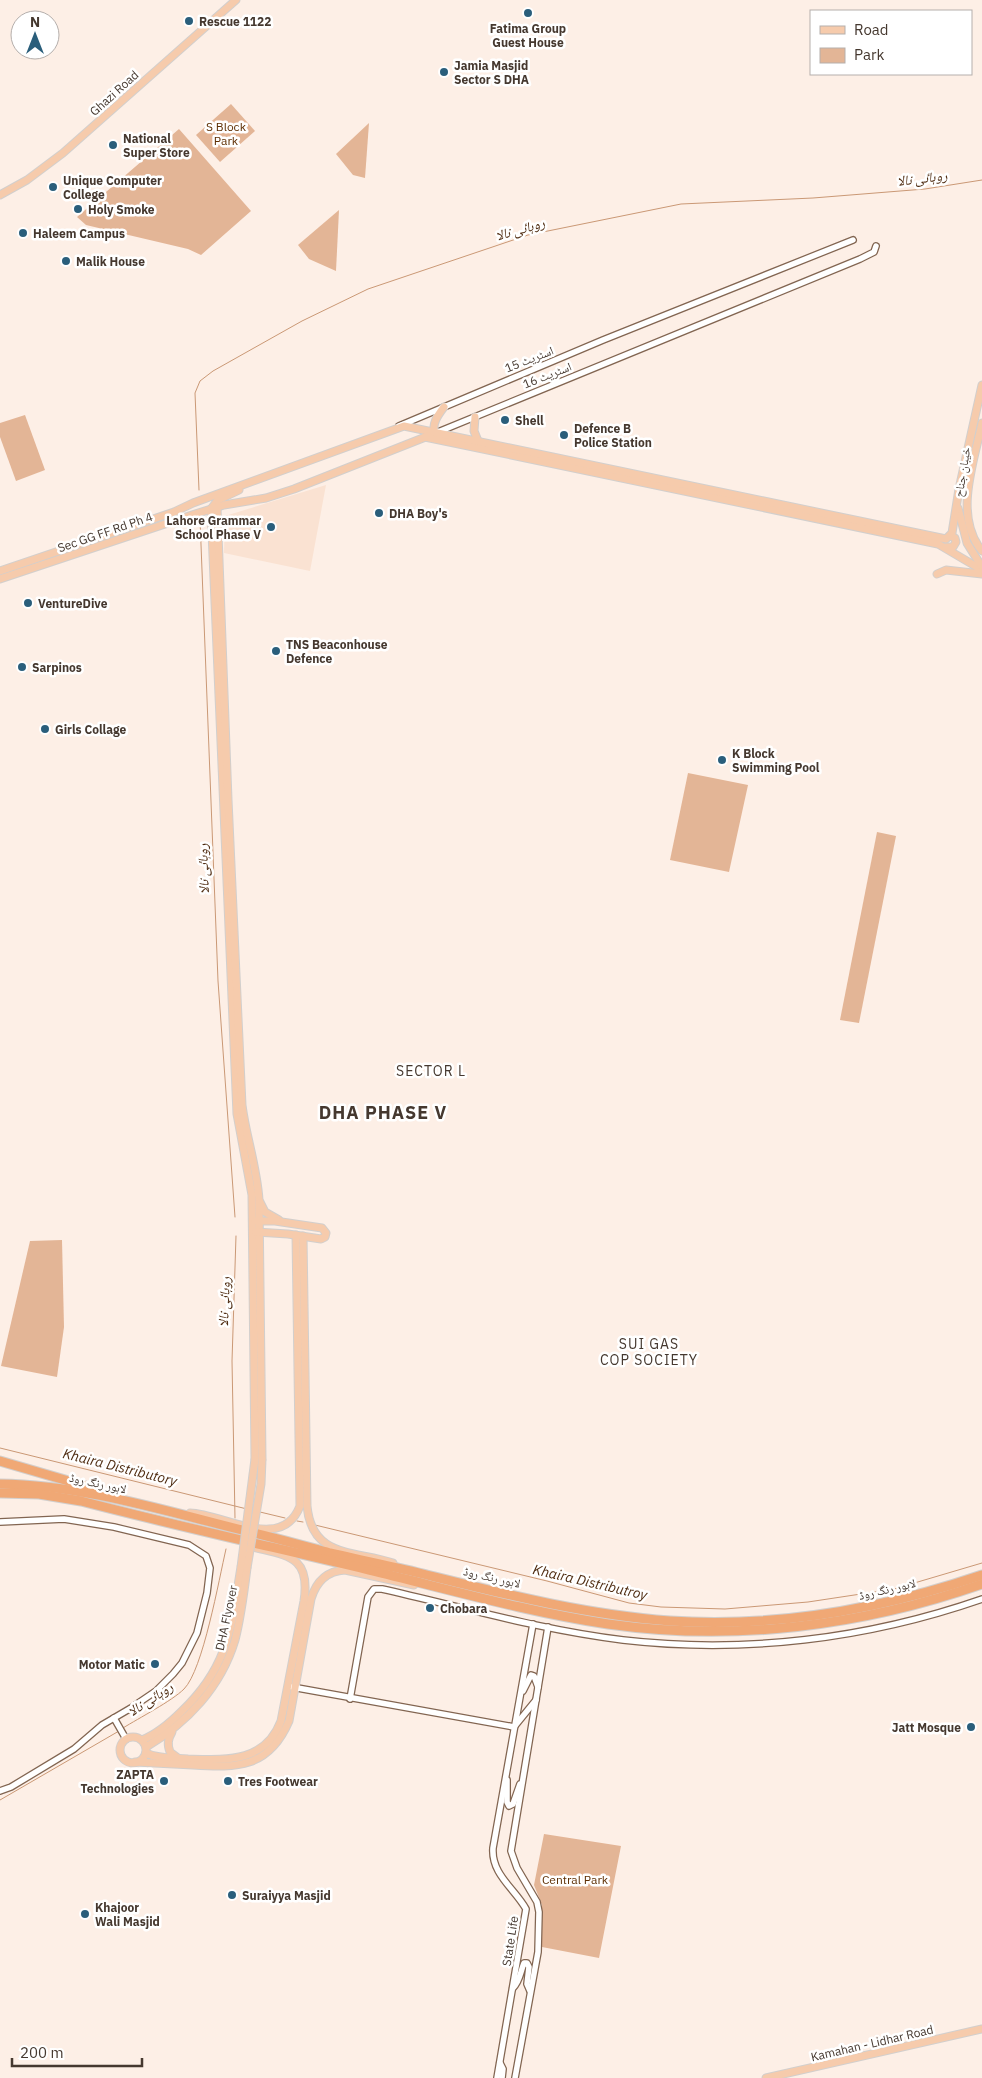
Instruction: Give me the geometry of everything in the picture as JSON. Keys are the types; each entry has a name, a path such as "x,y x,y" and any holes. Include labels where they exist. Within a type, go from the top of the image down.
{"highway":[{"path":"0,1461 158,1504 174,1513"},
{"name":"لاہور رنگ روڈ","path":"0,1484 48,1486 72,1490 544,1602 600,1613 646,1619 700,1622 784,1619 838,1612 914,1596 982,1575"},
{"name":"لاہور رنگ روڈ","path":"0,1493 39,1494 81,1500 561,1616 610,1624 682,1630 726,1631 792,1627 881,1614 936,1600 982,1584"},
{"path":"0,1499 67,1502 81,1500"}],"main road":[{"name":"Ghazi Road","path":"0,195 27,180 63,153 236,0"},
{"name":"خیبان جناح","path":"945,547 952,547 956,542 951,534 959,488 982,385"},
{"path":"432,434 435,420 444,407"},
{"path":"475,417 474,430 478,441"},
{"name":"خیبان جناح","path":"982,423 968,503 971,532 982,550"},
{"path":"397,427 408,426 432,434 945,547 982,570"},
{"name":"اسٹریٹ 15","path":"213,504 249,483 397,427"},
{"path":"432,434 478,441 942,538 951,534"},
{"name":"اسٹریٹ 16","path":"213,504 266,498 294,489 432,434"},
{"name":"خیبان جناح","path":"957,503 967,543 982,570"},
{"path":"0,571 182,509 213,504"},
{"path":"213,504 242,1105 245,1127 256,1172 259,1200 256,1221"},
{"path":"213,504 237,1114 250,1173 256,1221"},
{"name":"Sec GG FF Rd Ph 4","path":"0,579 213,504"},
{"path":"936,574 946,570 982,570"},
{"path":"259,1200 265,1212 286,1222"},
{"path":"256,1221 286,1222 322,1228 326,1235 324,1238 319,1239 299,1235 256,1232"},
{"name":"DHA Flyover","path":"146,1750 174,1729 213,1688 227,1662 235,1640 259,1459 256,1221"},
{"path":"174,1513 196,1514 272,1530 289,1523 299,1510 301,1500 299,1235"},
{"path":"299,1235 307,1506 312,1528 318,1537 329,1547"},
{"path":"206,1531 235,1542 290,1557 303,1571 306,1586 291,1687 289,1721 284,1733 268,1753 241,1765 225,1767 126,1760 121,1754 124,1736 142,1740 146,1750 156,1757 223,1760 244,1757 268,1742 276,1732 281,1721 291,1687 311,1599 317,1584 326,1575 344,1570 417,1586 449,1589"},
{"path":"305,1545 329,1547 385,1560 420,1573"},
{"name":"DHA Flyover","path":"142,1740 152,1736 192,1701 207,1684 221,1660 244,1568"},
{"path":"174,1729 168,1741 168,1748 170,1752 180,1758"},
{"path":"134,1762 139,1761 146,1750"},
{"name":"Kamahan - Lidhar Road","path":"766,2078 982,2029"}],"street":[{"name":"اسٹریٹ 15","path":"397,427 598,342 854,240"},
{"name":"اسٹریٹ 16","path":"432,434 860,259 874,252 876,246"},
{"path":"0,1522 64,1519 114,1526 189,1545 202,1552 209,1562 210,1575 197,1633 182,1663 156,1691 116,1720 102,1725 61,1757 11,1787 0,1791"},
{"path":"350,1699 368,1597 374,1589 533,1624 624,1640 708,1645 768,1643 850,1634 938,1614 982,1599"},
{"name":"State Life","path":"497,2078 526,1908 497,1869 492,1852 533,1624"},
{"path":"515,2078 538,1952 538,1906 517,1868 511,1852 548,1627"},
{"path":"518,1703 531,1675 534,1676 538,1689"},
{"path":"291,1687 514,1727 537,1699"},
{"path":"116,1720 124,1736"},
{"path":"506,1772 506,1802 509,1806 513,1804 523,1778"},
{"path":"513,1988 519,1982 522,1968 524,1963 526,1963 529,1966 528,1984 530,1992"},
{"path":"500,2063 502,2078"},
{"path":"511,2078 518,2064"}],"shaded area":[{"name":"Lahore Grammar School Phase V","path":"326,485 310,571 224,553 225,516"}],"green space":[{"name":"S Block Park","path":"231,104 255,131 220,162 196,135"},
{"path":"369,123 365,178 353,175 336,154"},
{"path":"179,129 251,211 201,255 188,249 86,225 77,217"},
{"path":"339,210 336,271 309,259 298,245"},
{"path":"25,415 45,470 16,481 0,437 0,423"},
{"path":"688,773 748,785 729,872 670,860"},
{"path":"877,832 896,836 859,1023 840,1020"},
{"path":"62,1240 64,1327 57,1377 1,1366 30,1241"},
{"name":"Central Park","path":"544,1834 621,1846 599,1958 542,1947 542,1905 534,1885"}],"waterway":[{"name":"روہائی نالا","path":"199,490 195,393 200,381 213,371 302,321 368,289 528,235 681,204 813,198 925,189 982,180"},
{"name":"روہائی نالا","path":"200,519 218,981 235,1217"},
{"name":"روہائی نالا","path":"235,1518 232,1361 236,1236"},
{"name":"Khaira Distributory","path":"0,1448 247,1509"},
{"name":"Khaira Distributroy","path":"260,1512 285,1518"},
{"name":"Khaira Distributroy","path":"297,1521 303,1522"},
{"name":"Khaira Distributroy","path":"315,1525 547,1581 629,1603 661,1607 725,1609 808,1602 894,1589 982,1563"},
{"name":"روہائی نالا","path":"123,1728 172,1699 184,1689 191,1679 210,1623 226,1549"},
{"name":"روہائی نالا","path":"0,1800 119,1731"}],"place":[{"name":"Fatima Group Guest House","path":"528,13"},
{"name":"Rescue 1122","path":"189,21"},
{"name":"Jamia Masjid Sector S DHA","path":"444,72"},
{"name":"National Super Store","path":"113,145"},
{"name":"Unique Computer College","path":"53,187"},
{"name":"Holy Smoke","path":"78,209"},
{"name":"Haleem Campus","path":"23,233"},
{"name":"Malik House","path":"66,261"},
{"name":"Shell","path":"505,420"},
{"name":"Defence B Police Station","path":"564,435"},
{"name":"DHA Boy's","path":"379,513"},
{"name":"Lahore Grammar School Phase V","path":"271,527"},
{"name":"VentureDive","path":"28,603"},
{"name":"TNS Beaconhouse Defence","path":"276,651"},
{"name":"Sarpinos","path":"22,667"},
{"name":"Girls Collage","path":"45,729"},
{"name":"K Block Swimming Pool","path":"722,760"},
{"name":"Chobara","path":"430,1608"},
{"name":"Motor Matic","path":"155,1664"},
{"name":"Jatt Mosque","path":"971,1727"},
{"name":"ZAPTA Technologies","path":"164,1781"},
{"name":"Tres Footwear","path":"228,1781"},
{"name":"Suraiyya Masjid","path":"232,1895"},
{"name":"Khajoor Wali Masjid","path":"85,1914"}],"district":[{"name":"SECTOR L","path":"431,1071"},
{"name":"DHA PHASE V","path":"383,1112"},
{"name":"SUI GAS COP SOCIETY","path":"649,1352"}]}
